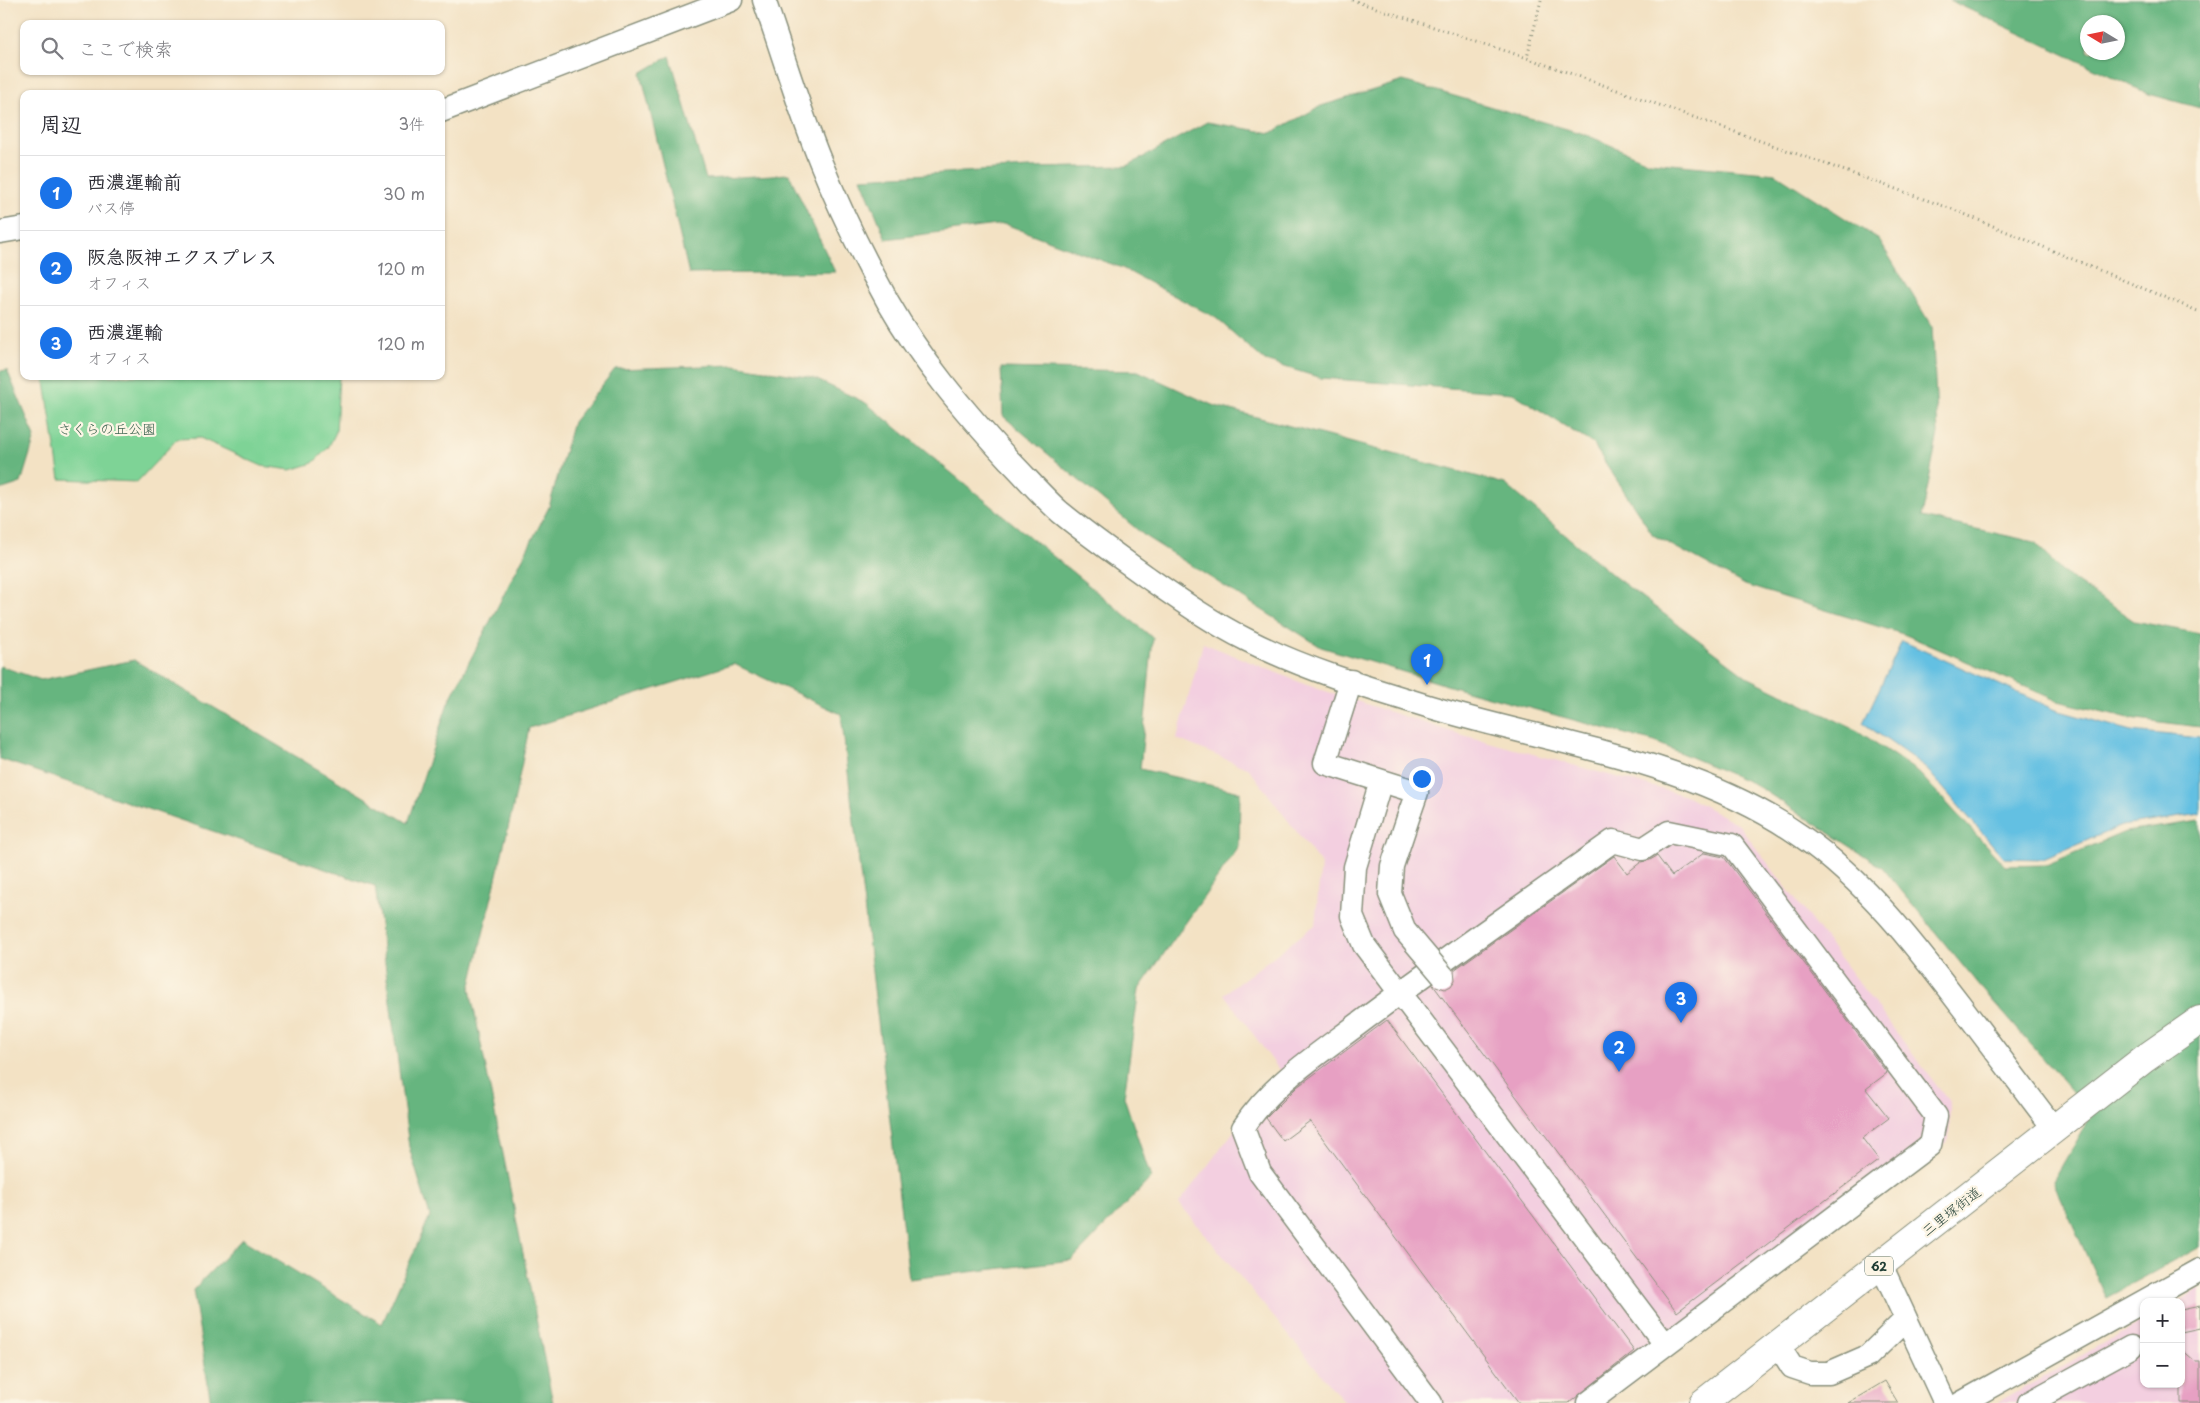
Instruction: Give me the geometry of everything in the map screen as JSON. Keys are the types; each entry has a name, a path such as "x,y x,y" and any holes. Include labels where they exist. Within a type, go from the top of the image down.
{"main road":[{"name":"三里塚街道","path":"1703,1403 2144,1059 2200,1020"}],"street":[{"path":"445,109 732,0"},
{"path":"764,0 820,162 854,237 890,304 927,362 972,420 1058,510 1110,551 1200,614 1251,642 1306,666 1440,710 1604,752 1665,770 1720,790 1759,810 1801,836 1844,869 1892,919 2055,1130"},
{"path":"0,232 20,229"},
{"path":"1351,681 1325,763 1417,792 1392,866 1390,894 1406,931 1443,976"},
{"path":"1381,781 1355,868 1352,916 1364,945 1664,1344"},
{"path":"1430,1403 1260,1173 1244,1128 1255,1110 1299,1069 1399,994 1613,841 1643,849 1669,832 1732,845 1936,1116 1930,1145 1588,1403"},
{"path":"1881,1265 1945,1403"},
{"path":"1961,1403 2200,1270"},
{"path":"1778,1345 1792,1367 1810,1373 1829,1373 1868,1356 1906,1319"},
{"path":"2029,1403 2131,1347"}],"path":[{"path":"1352,0 1528,58 1952,209 2200,312"},
{"path":"1528,58 1541,0"}],"shaded area":[{"path":"1203,643 1307,685 1452,732 1686,796 1738,824 1950,1103 1949,1140 1604,1403 1345,1403 1179,1203 1280,1071 1224,994 1315,925 1321,864 1249,769 1177,739"},
{"path":"2200,1289 2200,1403 1997,1403 2140,1322 2140,1388 2185,1388 2184,1298"}],"green space":[{"path":"1949,0 2200,0 2200,108 2149,94"},
{"path":"670,56 706,179 789,174 835,272 689,274 641,73"},
{"path":"1403,81 1584,134 1650,162 1776,174 1879,240 1932,327 1938,433 1922,517 2035,542 2061,571 2134,621 2200,634 2200,727 2129,718 2058,701 1906,635 1745,585 1653,535 1593,444 1513,393 1321,378 1265,361 1216,318 1122,268 1005,224 886,239 861,178 1029,168 1127,166 1207,122 1271,133 1321,106"},
{"path":"734,365 813,378 866,403 1153,638 1140,769 1240,792 1239,847 1139,989 1124,1097 1151,1178 1072,1260 909,1279 841,714 734,664 529,728 513,807 470,989 553,1403 211,1403 193,1290 242,1239 382,1324 430,1216 409,1147 375,886 0,759 0,666 41,680 134,660 408,823 448,703 549,507 573,422 615,369"},
{"path":"1001,368 1138,371 1212,405 1505,484 1615,577 1749,678 1858,731 1918,772 2005,866 2046,865 2125,832 2200,821 2200,1247 2106,1298 2053,1181 2092,1114 1977,983 1882,867 1754,784 1655,742 1463,690 1321,647 1146,537 1003,416"},
{"path":"7,370 35,437 21,483 0,490 0,371"},
{"name":"さくらの丘公園","path":"45,380 339,380 336,432 328,448 313,463 291,470 262,466 200,438 177,439 137,482 60,479"}],"water":[{"path":"1902,641 2056,710 2131,731 2200,738 2200,814 2121,826 2043,859 2004,858 1924,766 1863,723"}],"building":[{"path":"1704,853 1724,857 1887,1073 1866,1089 1889,1118 1862,1138 1879,1160 1677,1312 1433,985 1445,989 1451,986 1455,980 1454,970 1614,856 1627,873 1641,862 1657,856 1672,876"},
{"path":"1387,1020 1634,1351 1569,1403 1519,1403 1310,1121 1283,1141 1266,1118 1297,1087"},
{"path":"2200,1306 2200,1328 2185,1331 2185,1309"},
{"path":"2185,1352 2195,1361 2200,1361 2200,1403 2181,1403 2181,1388 2185,1388"},
{"path":"1885,1381 1898,1403 1848,1403"}],"place":[{"name":"西濃運輸前","path":"1427,685"},
{"name":"西濃運輸","path":"1681,1023"},
{"name":"阪急阪神エクスプレス","path":"1619,1072"}]}
